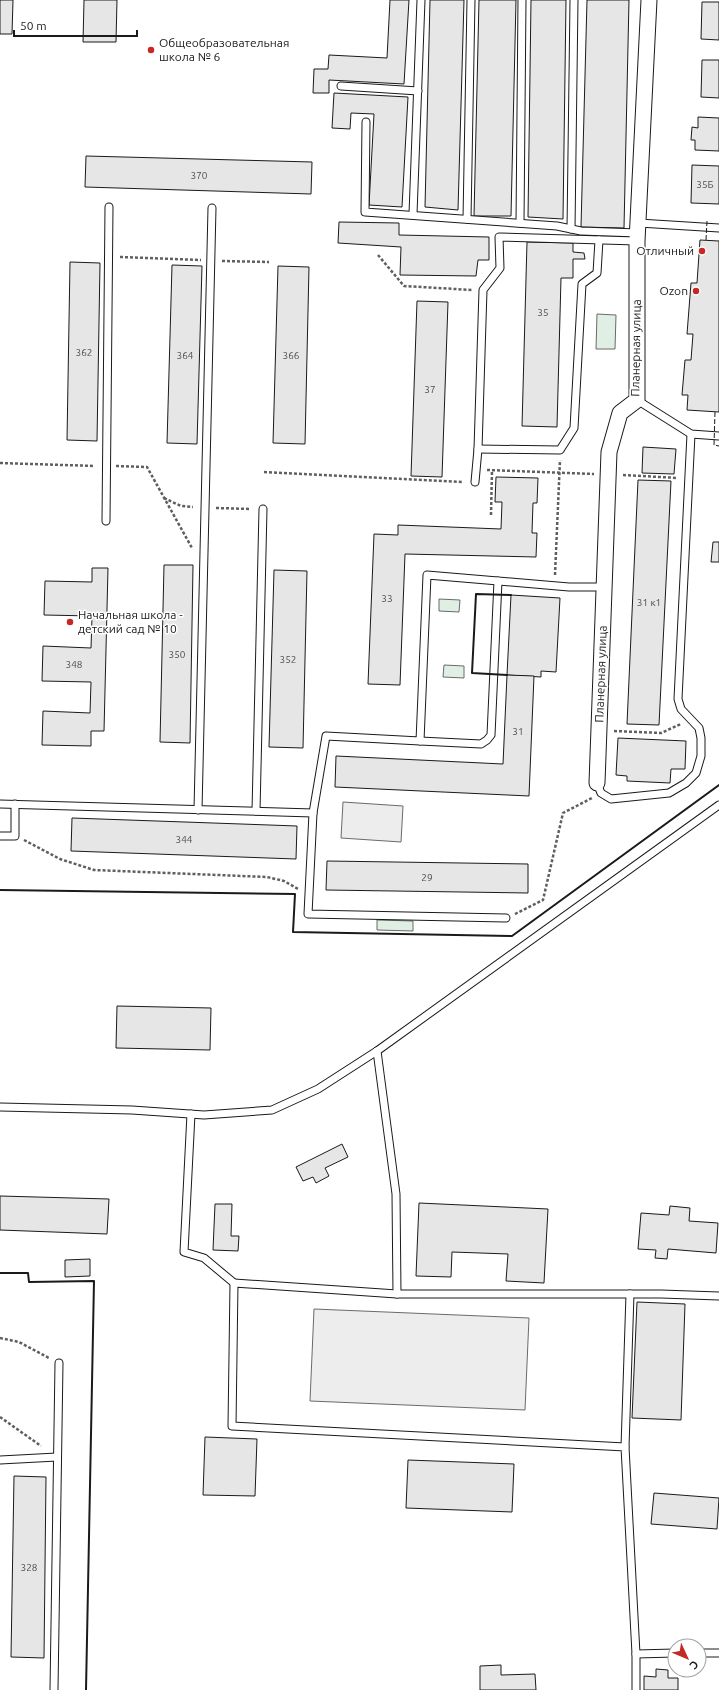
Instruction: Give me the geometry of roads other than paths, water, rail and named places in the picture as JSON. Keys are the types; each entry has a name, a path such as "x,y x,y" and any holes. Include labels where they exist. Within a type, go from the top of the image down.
{"street":[{"name":"Планерная улица","path":"599,788 609,452 620,413 637,400 638,232 649,0"}],"lane":[{"path":"412,214 421,0"},
{"path":"467,219 471,0"},
{"path":"520,223 522,0"},
{"path":"571,229 574,0"},
{"path":"341,86 418,91"},
{"path":"366,122 365,212 412,214 558,226 581,231 638,232 719,228"},
{"path":"106,521 109,206"},
{"path":"198,810 212,208"},
{"path":"475,482 478,449 483,290 500,268 499,237 598,240 638,232"},
{"path":"478,449 560,450 574,428 582,284 597,273 598,240"},
{"path":"637,400 691,434 719,436"},
{"path":"599,788 611,799 669,793 686,783 696,773 701,756 701,738 699,728 681,709 678,699 691,434"},
{"path":"256,811 263,509"},
{"path":"420,741 427,575 555,586 604,587"},
{"path":"498,581 491,735 487,740 481,744 326,736 313,813 308,914 506,918"},
{"path":"0,804 313,813"},
{"path":"0,836 15,836 16,804"},
{"path":"0,1107 132,1110 204,1115 272,1110 318,1089 378,1051 719,805"},
{"path":"378,1051 396,1194 397,1294"},
{"path":"191,1114 184,1252 204,1258 234,1283 397,1294 630,1294 719,1296"},
{"path":"234,1283 232,1426 625,1447"},
{"path":"630,1294 625,1447 636,1654 636,1690"},
{"path":"54,1690 59,1364"},
{"path":"0,1460 58,1457"},
{"path":"636,1654 667,1653"},
{"path":"707,1653 719,1653"}],"place":[{"name":"Общеобразовательная школа № 6","path":"151,50"},
{"name":"Отличный","path":"702,251"},
{"name":"Ozon","path":"696,291"},
{"name":"Начальная школа - детский сад № 10","path":"70,622"}]}
